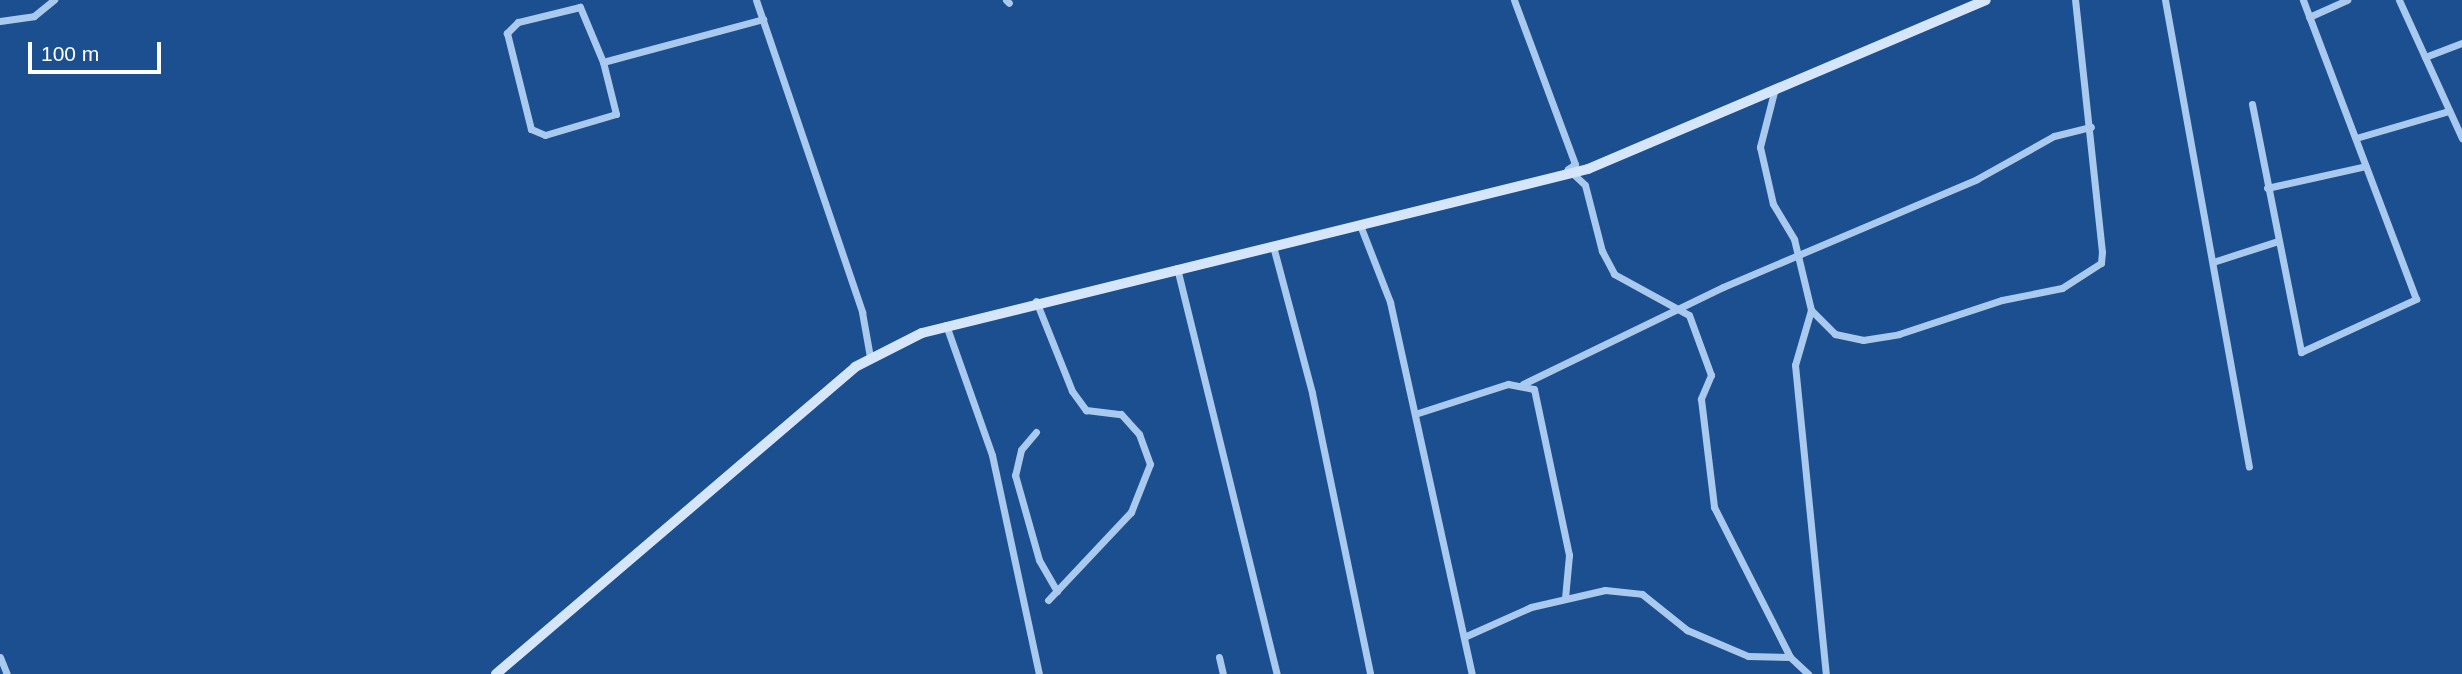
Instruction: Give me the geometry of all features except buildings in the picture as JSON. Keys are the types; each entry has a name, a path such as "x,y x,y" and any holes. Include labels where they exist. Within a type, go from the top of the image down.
{"main road":[{"path":"496,674 870,358 946,326 1035,301 1360,225 1568,169 1599,165 1986,0"}],"street":[{"path":"0,21 34,16 54,0"},
{"path":"756,0 862,312 870,358"},
{"path":"1514,0 1575,164 1568,169 1585,185 1614,274 1675,310 1689,315 1710,365 1702,435 1714,507 1790,657 1808,674"},
{"path":"1774,92 1760,147 1773,204 1788,222 1811,310 1835,334 1863,340 2080,278 2101,263 2102,252 2091,127 2075,0"},
{"path":"2165,0 2249,467"},
{"path":"2252,104 2301,352 2416,299 2303,0"},
{"path":"2309,17 2347,0"},
{"path":"2399,0 2462,138"},
{"path":"580,7 603,62 616,114 538,134 507,33 517,22 580,7"},
{"path":"603,62 763,19"},
{"path":"2425,57 2462,43"},
{"path":"2356,138 2449,111"},
{"path":"1415,414 1523,384 1675,310 1977,179 2054,135 2091,127"},
{"path":"2267,188 2366,166"},
{"path":"1360,225 1391,302 1472,674"},
{"path":"2213,262 2278,241"},
{"path":"1273,246 1312,393 1370,674"},
{"path":"1177,268 1277,674"},
{"path":"1035,301 1072,391 1086,410 1121,414 1139,434 1150,464 1131,512 1048,600"},
{"path":"1811,310 1795,365 1826,674"},
{"path":"946,326 992,455 1039,674"},
{"path":"1523,384 1534,389 1541,406 1557,486 1572,578 1565,598"},
{"path":"1036,432 1021,450 1015,475 1039,560 1057,591"},
{"path":"1464,637 1565,598 1605,590 1642,594 1687,630 1748,656 1790,657"},
{"path":"0,657 7,674"},
{"path":"1219,657 1223,674"}]}
